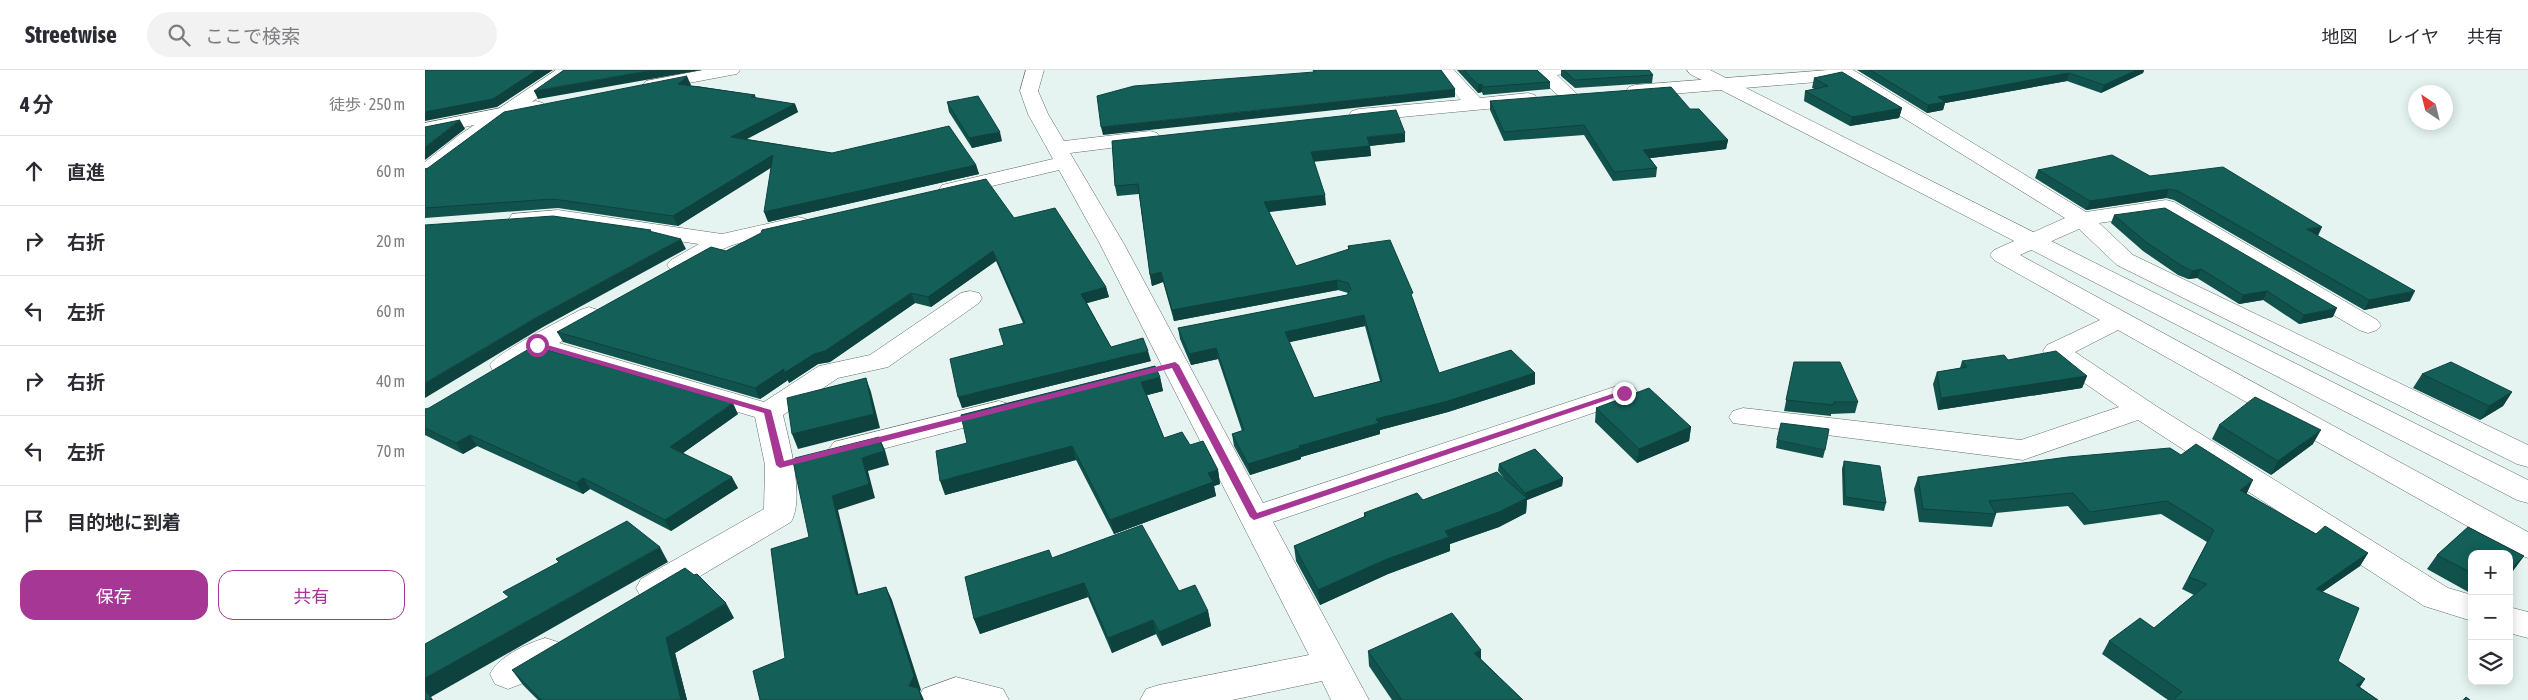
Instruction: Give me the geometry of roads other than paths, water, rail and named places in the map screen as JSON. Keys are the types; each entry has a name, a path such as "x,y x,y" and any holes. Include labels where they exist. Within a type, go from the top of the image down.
{"street":[{"path":"425,172 465,140 568,70"},
{"path":"633,89 731,70"},
{"path":"1035,70 1029,92 1038,114 1100,223 1350,700"},
{"path":"1444,70 1475,103"},
{"path":"1557,70 1544,73 1569,95"},
{"path":"1696,70 2528,493"},
{"path":"1618,92 1829,76 1843,71 2082,219 2125,260 2528,457"},
{"path":"1339,118 1475,103 1589,94"},
{"path":"425,129 555,104"},
{"path":"925,196 1062,155 1164,136"},
{"path":"2368,325 2167,207 2082,219 2001,254 2528,546"},
{"path":"501,221 558,217 722,241"},
{"path":"663,274 722,241 821,219"},
{"path":"768,412 829,372 879,361 970,298"},
{"path":"481,378 612,302"},
{"path":"2119,320 2056,351 2141,409 2436,597 2468,607"},
{"path":"1158,333 1187,328"},
{"path":"537,345 768,412 803,459"},
{"path":"1146,372 1175,365"},
{"path":"1254,517 1624,393"},
{"path":"803,459 1021,404"},
{"path":"1743,417 2023,450 2141,409"},
{"path":"627,604 780,514 803,459"},
{"path":"2513,621 2528,625"},
{"path":"508,674 567,639"},
{"path":"1159,700 1332,665"},
{"path":"936,700 956,692 990,700"}]}
